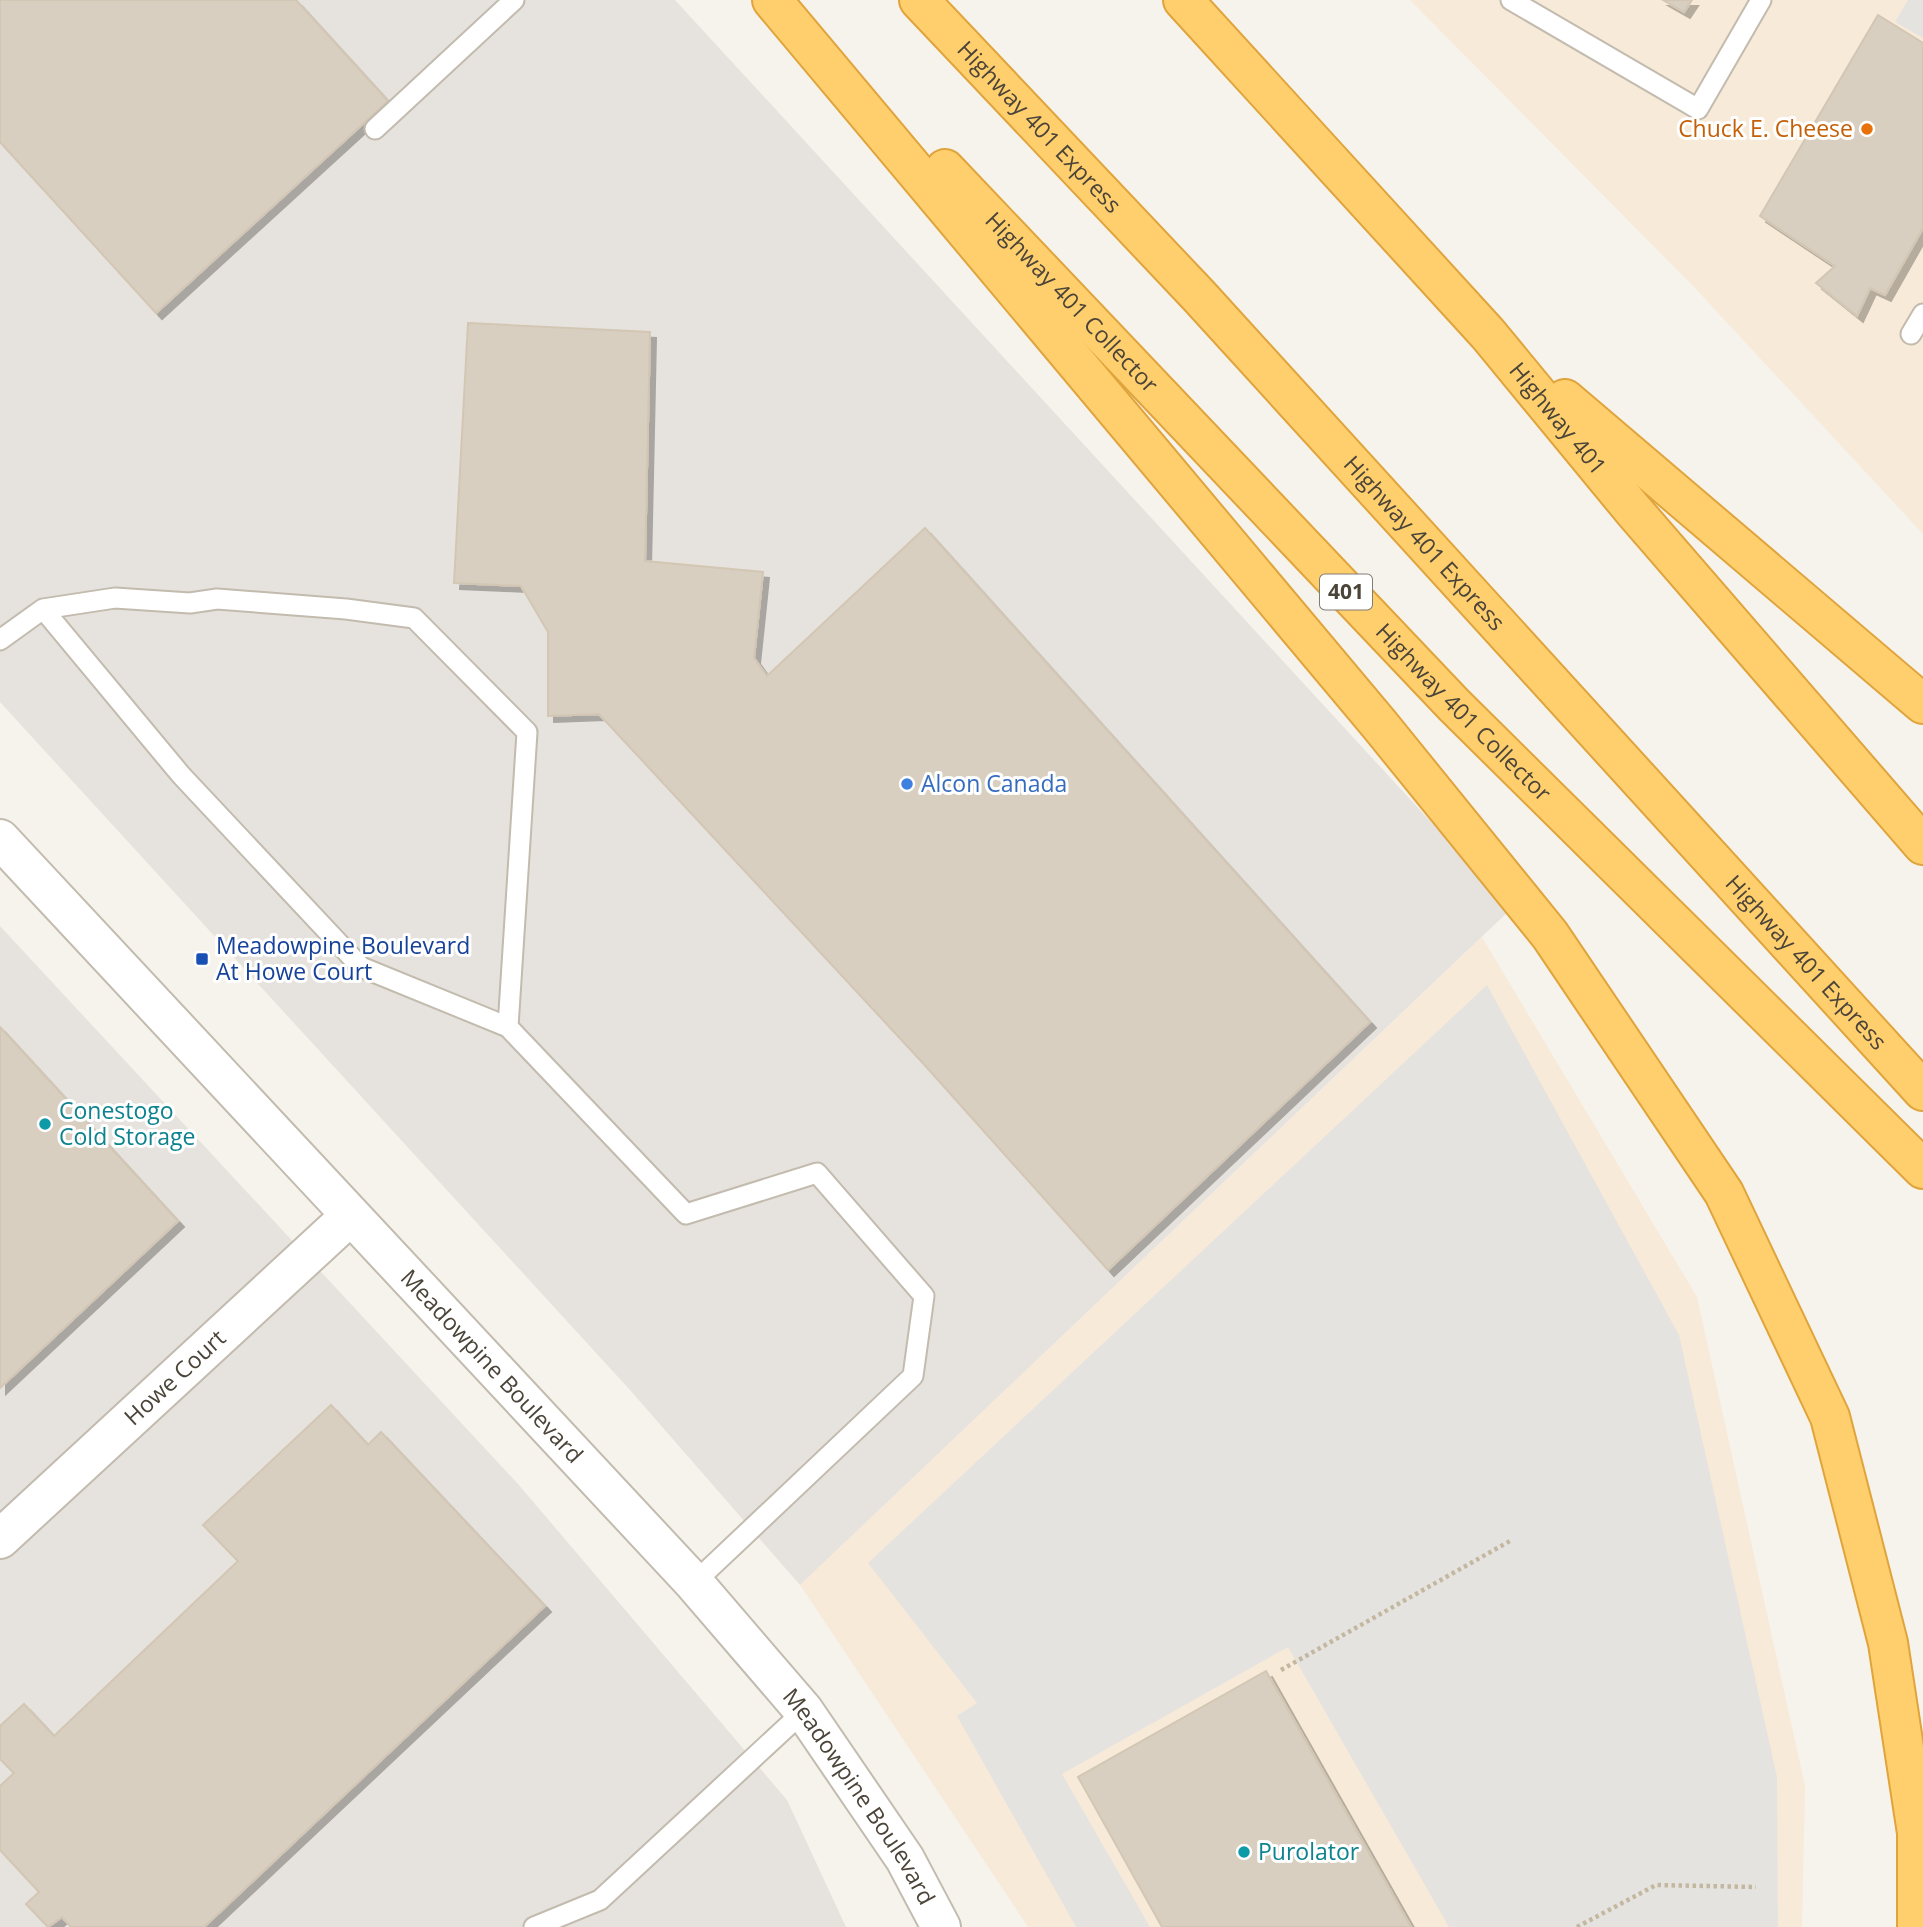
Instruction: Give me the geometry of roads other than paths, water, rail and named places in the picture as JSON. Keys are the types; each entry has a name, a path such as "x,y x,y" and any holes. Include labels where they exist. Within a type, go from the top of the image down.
{"highway":[{"path":"772,0 1379,724 1550,935 1724,1193 1830,1417 1888,1643 1917,1833 1917,1927"},
{"name":"Highway 401 Collector","path":"784,0 1454,705 1923,1169"},
{"name":"Highway 401 Express","path":"919,0 1199,296 1923,1091"},
{"name":"Highway 401","path":"1183,0 1488,334 1633,510 1923,845"},
{"path":"1488,334 1923,704"}],"street":[{"name":"Meadowpine Boulevard","path":"0,839 349,1217 694,1583 804,1711 905,1860 941,1927"},
{"name":"Howe Court","path":"0,1539 349,1217"}],"lane":[{"path":"374,130 514,0"},
{"path":"1511,0 1698,109 1761,0"},
{"path":"1911,334 1923,314"},
{"path":"0,640 43,609 115,598 190,603 217,599 346,609 414,618 527,732 508,1027"},
{"path":"43,609 181,775 361,967 508,1027 686,1214 817,1172 925,1296 913,1376 694,1583"},
{"path":"534,1927 600,1900 804,1711"}],"place":[{"name":"Chuck E. Cheese","path":"1867,129"},
{"name":"Alcon Canada","path":"907,784"},
{"name":"Meadowpine Boulevard At Howe Court","path":"202,959"},
{"name":"Conestogo Cold Storage","path":"45,1124"},
{"name":"Purolator","path":"1244,1852"}]}
